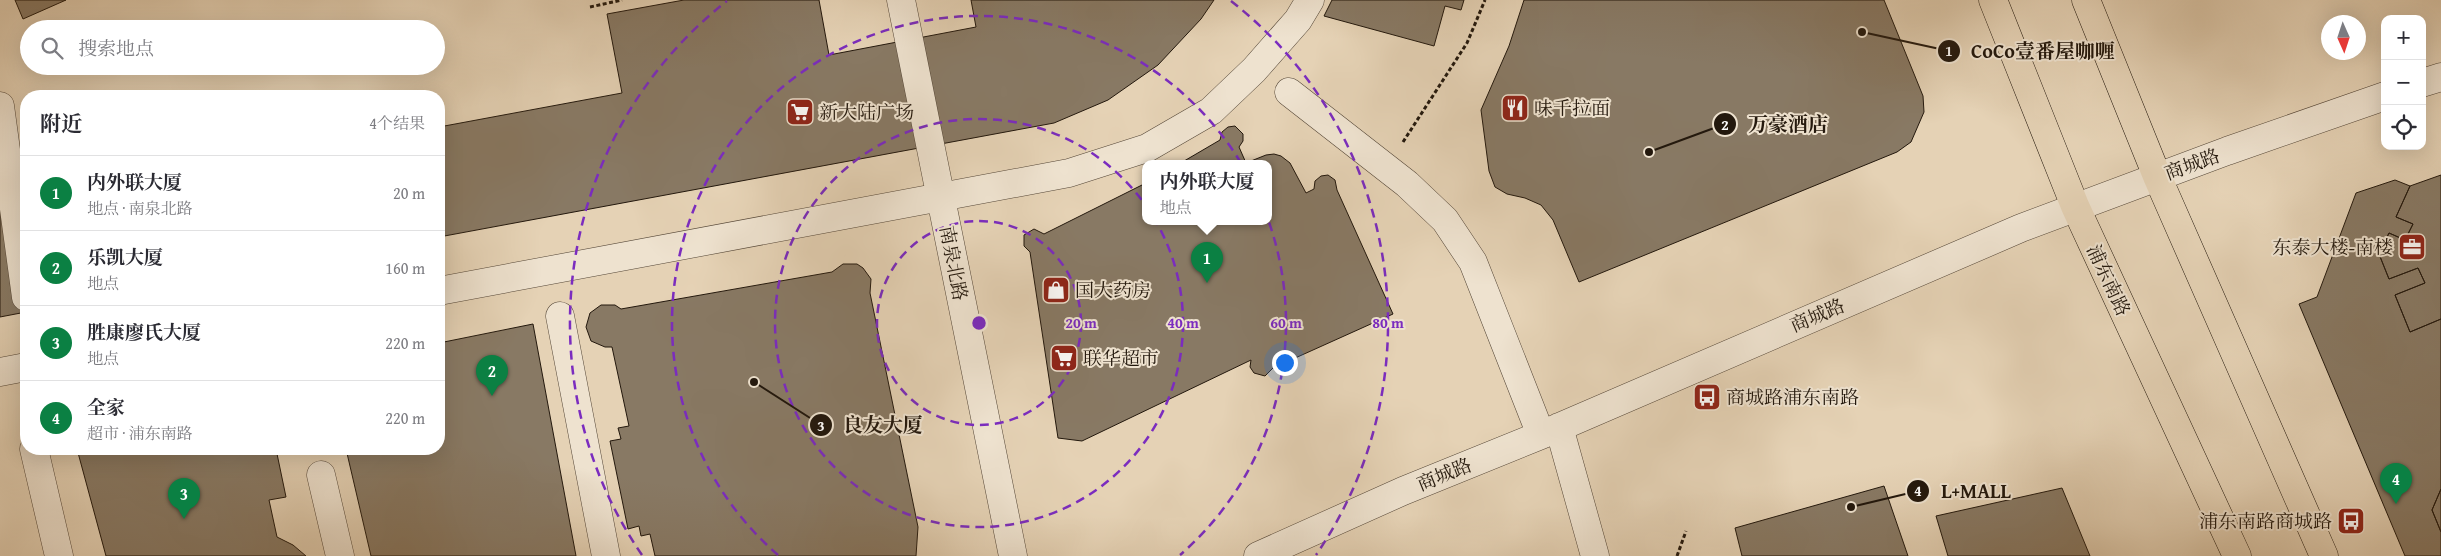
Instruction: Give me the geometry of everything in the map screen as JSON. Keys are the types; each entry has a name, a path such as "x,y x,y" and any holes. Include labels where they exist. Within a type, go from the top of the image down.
{"main road":[{"name":"浦东南路","path":"1993,0 2075,206 2237,556"},
{"path":"2086,0 2157,176 2324,556"}],"street":[{"name":"南泉北路","path":"901,0 1013,556"},
{"path":"445,290 941,199 1069,173 1147,148 1211,111 1254,70 1298,20 1310,0"},
{"path":"2426,82 2441,77"},
{"path":"1289,92 1385,167 1446,220 1472,262 1550,431 1595,556"},
{"name":"商城路","path":"1258,556 1403,491 1550,431 2075,206 2381,97"},
{"path":"0,106 20,253"},
{"path":"560,316 606,556"},
{"path":"0,372 20,368"},
{"path":"35,455 59,556"},
{"path":"321,475 340,556"}],"path":[{"path":"590,7 622,0"},
{"path":"1385,167 1432,101 1467,43 1486,0"},
{"path":"1677,556 1686,530"}],"building":[{"path":"15,0 66,0 23,19"},
{"name":"新大陆广场","path":"684,0 819,0 829,55 976,27 971,0 1214,0 1201,19 1158,65 1108,100 1054,123 445,236 445,126 622,93 607,14"},
{"path":"1332,0 1464,0 1461,10 1445,6 1434,46 1324,16"},
{"path":"1524,0 1884,0 1923,96 1924,112 1911,142 1897,152 1579,282 1553,220 1541,205 1525,198 1507,194 1495,187 1489,171 1481,110 1509,46"},
{"path":"1235,126 1243,134 1243,141 1239,147 1245,160 1186,160 1220,140 1222,132 1228,127"},
{"path":"1274,154 1281,156 1290,163 1306,193 1314,189 1315,181 1321,176 1328,175 1335,180 1337,190 1393,314 1273,368 1265,376 1254,373 1250,367 1251,360 1082,441 1058,438 1030,252 1024,246 1024,235 1034,229 1044,234 1142,185 1142,225 1272,225 1272,160 1254,160"},
{"name":"东泰大楼-南楼","path":"2441,175 2441,319 2410,332 2395,295 2425,283 2418,268 2389,279 2379,254 2389,233 2405,240 2413,224 2396,217 2410,186"},
{"path":"2395,180 2410,186 2396,217 2413,224 2405,240 2389,233 2379,254 2389,279 2418,268 2425,283 2395,295 2410,332 2441,319 2441,489 2432,510 2441,532 2441,556 2405,556 2299,304 2317,297 2356,193"},
{"path":"20,204 20,313 0,317 0,207"},
{"path":"843,264 857,264 863,268 871,279 870,293 918,527 916,556 655,556 650,534 641,536 639,526 628,529 610,441 621,439 618,428 629,426 612,347 605,347 591,341 586,327 590,313 601,305 615,305 621,309 832,272"},
{"path":"533,324 576,556 371,556 347,455 445,455 445,342"},
{"path":"79,455 277,455 286,497 269,500 277,537 293,545 306,556 106,556"},
{"path":"1884,486 1908,556 1742,556 1735,528"},
{"path":"2062,488 2090,556 1948,556 1936,516"},
{"path":"2441,489 2441,532 2432,510"}],"place":[{"name":"CoCo壹番屋咖喱","path":"1862,32"},
{"name":"味千拉面","path":"1515,108"},
{"name":"新大陆广场","path":"800,112"},
{"name":"万豪酒店","path":"1649,152"},
{"name":"东泰大楼-南楼","path":"2412,247"},
{"name":"内外联大厦","path":"1207,283"},
{"name":"国大药房","path":"1056,290"},
{"name":"联华超市","path":"1064,358"},
{"name":"良友大厦","path":"754,382"},
{"name":"乐凯大厦","path":"492,396"},
{"name":"商城路浦东南路","path":"1707,397"},
{"name":"全家","path":"2396,504"},
{"name":"L+MALL","path":"1851,507"},
{"name":"胜康廖氏大厦","path":"184,519"},
{"name":"浦东南路商城路","path":"2351,521"}]}
